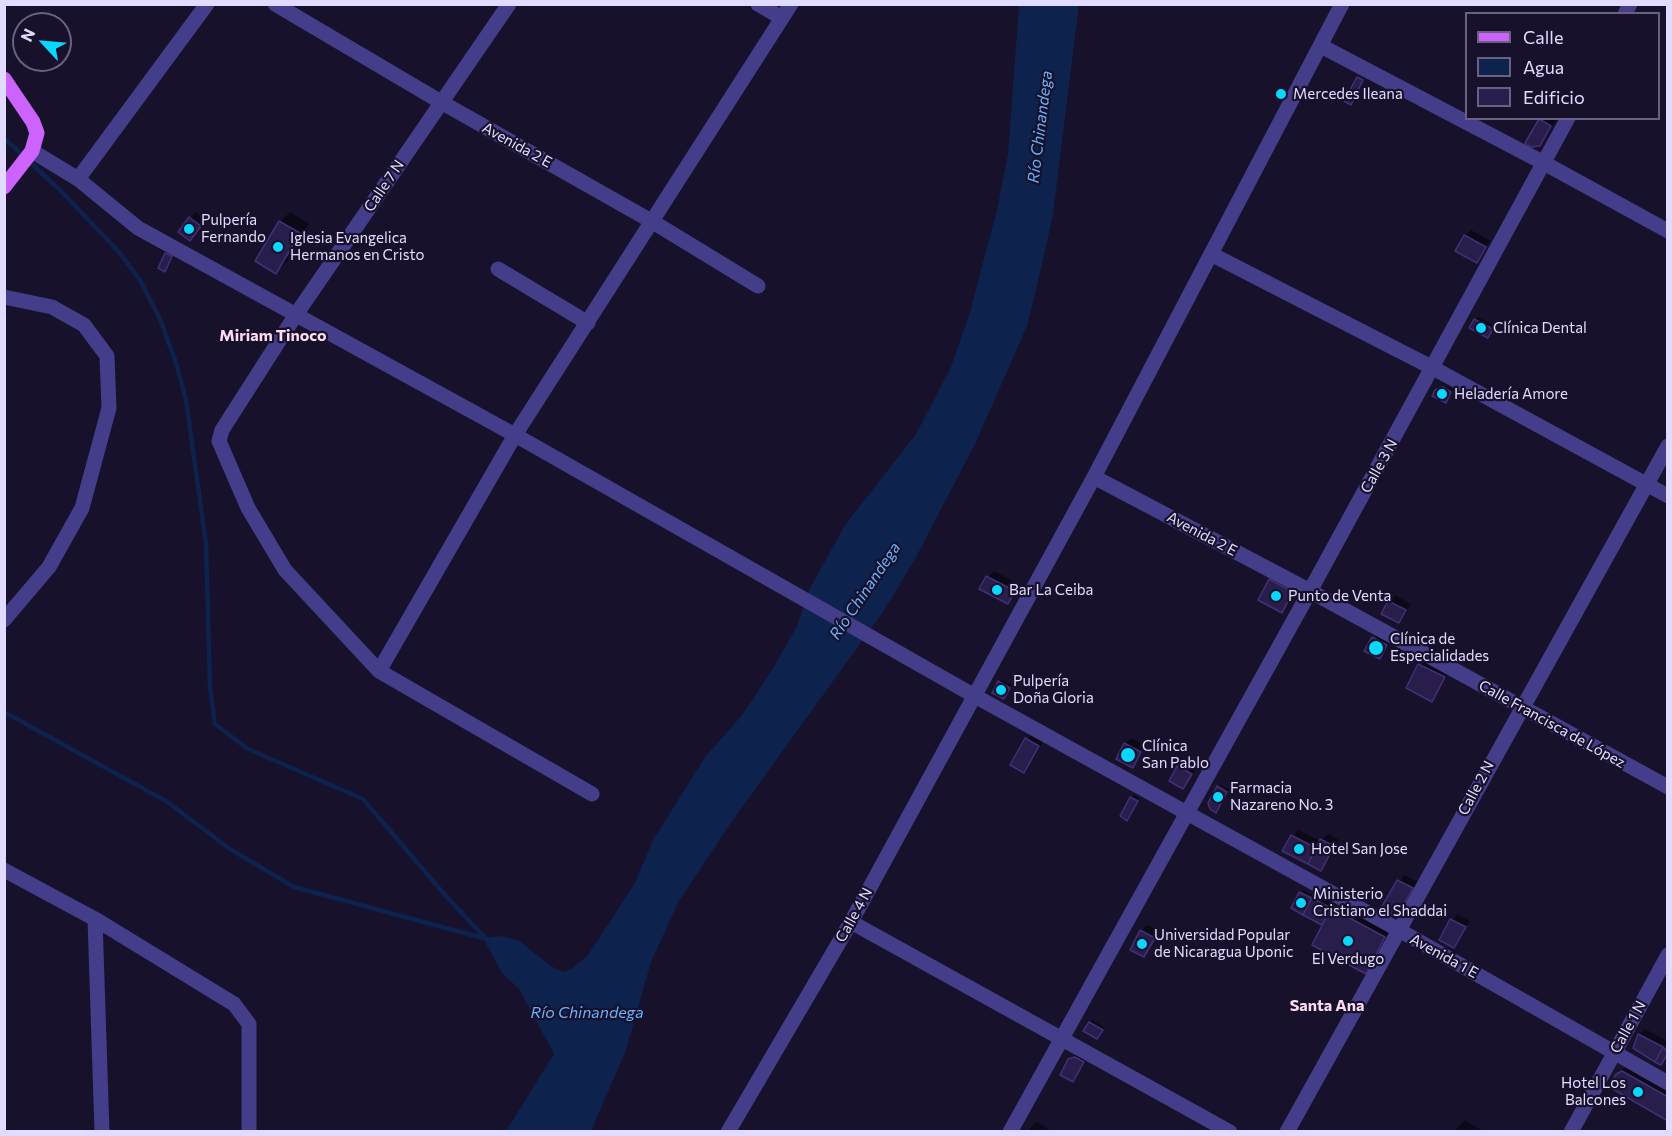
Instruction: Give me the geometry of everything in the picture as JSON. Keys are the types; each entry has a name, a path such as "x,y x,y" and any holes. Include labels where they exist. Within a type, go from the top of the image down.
{"main road":[{"path":"4,79 33,122 37,133 33,151 9,182"}],"street":[{"path":"78,179 207,4"},
{"name":"Avenida 2 E","path":"275,4 441,102 653,222 758,286"},
{"name":"Calle 7 N","path":"379,671 285,570 248,508 219,441 222,430 296,316 509,4"},
{"path":"758,4 782,18"},
{"path":"592,794 379,671 515,435 791,4"},
{"name":"Calle 4 N","path":"728,1131 851,922 1094,477 1342,4"},
{"path":"1321,46 1668,231"},
{"name":"Calle 3 N","path":"1010,1131 1433,368 1567,120"},
{"name":"Avenida 1 E","path":"33,151 78,179 138,228 515,435 973,695 1399,930 1668,1083"},
{"path":"1211,255 1433,368 1668,496"},
{"path":"498,269 588,322"},
{"path":"4,297 52,307 84,325 107,356 110,408 82,508 49,567 4,620"},
{"name":"Calle 2 N","path":"1287,1131 1520,708 1668,446"},
{"name":"Avenida 2 E","path":"1094,477 1310,591"},
{"name":"Calle Francisca de López","path":"1310,591 1668,787"},
{"path":"4,870 95,919 234,1004 249,1024 249,1131"},
{"path":"95,919 102,1131"},
{"path":"851,922 1230,1131"},
{"name":"Calle 1 N","path":"1571,1131 1668,955"}],"water":[{"name":"Río Chinandega","path":"1019,5 1079,5 1053,215 1037,286 1027,326 976,442 914,561 883,612 730,824 679,901 651,962 626,1050 591,1131 506,1131 554,1054 519,989 502,973 483,938 501,936 518,940 551,966 563,972 573,968 588,955 635,883 653,840 705,757 743,714 775,665 797,626 809,590 845,525 916,434 951,367 970,312 997,210 1008,154"}],"building":[{"path":"1357,77 1363,80 1351,105 1344,101"},
{"path":"1538,120 1551,126 1540,146 1531,147 1525,143"},
{"name":"Pulpería Fernando","path":"189,217 201,226 190,241 178,232"},
{"name":"Iglesia Evangelica Hermanos en Cristo","path":"279,221 300,233 276,274 255,261"},
{"path":"1464,235 1486,247 1477,263 1455,251"},
{"path":"165,253 172,256 165,272 158,268"},
{"name":"Clínica Dental","path":"1474,319 1493,329 1488,338 1469,328"},
{"name":"Heladería Amore","path":"1443,387 1451,392 1446,403 1432,396 1435,390"},
{"name":"Bar La Ceiba","path":"986,576 1015,591 1008,604 979,589"},
{"name":"Punto de Venta","path":"1269,579 1293,592 1282,613 1258,600"},
{"path":"1388,601 1406,610 1399,623 1381,614"},
{"name":"Clínica de Especialidades","path":"1372,637 1387,645 1380,659 1364,651"},
{"path":"1418,664 1445,677 1432,702 1406,688"},
{"name":"Pulpería Doña Gloria","path":"998,681 1010,688 1004,699 992,693"},
{"path":"1025,738 1039,746 1024,773 1010,765"},
{"name":"Clínica San Pablo","path":"1124,743 1141,752 1133,768 1116,759"},
{"path":"1177,766 1192,774 1183,789 1169,781"},
{"name":"Farmacia Nazareno No. 3","path":"1217,786 1227,792 1216,813 1210,809 1208,803"},
{"path":"1130,797 1138,801 1127,821 1120,816"},
{"name":"Hotel San Jose","path":"1291,835 1316,848 1308,864 1282,851"},
{"path":"1320,839 1334,846 1321,871 1308,864"},
{"path":"1397,880 1413,888 1400,911 1392,914 1381,908"},
{"name":"Ministerio Cristiano el Shaddai","path":"1299,892 1312,898 1303,915 1291,908"},
{"path":"1312,898 1331,908 1322,925 1303,915"},
{"name":"El Verdugo","path":"1331,908 1385,937 1366,974 1312,945"},
{"path":"1450,919 1466,927 1454,948 1439,940"},
{"name":"Universidad Popular de Nicaragua Uponic","path":"1140,930 1155,938 1144,957 1130,950"},
{"path":"1089,1022 1103,1030 1097,1039 1083,1031"},
{"path":"1638,1034 1663,1047 1655,1062 1633,1048"},
{"path":"1663,1047 1668,1053 1661,1065 1655,1062"},
{"path":"1075,1057 1084,1062 1073,1082 1060,1075 1068,1059"},
{"name":"Hotel Los Balcones","path":"1622,1071 1668,1097 1668,1121 1609,1087 1616,1074"}],"waterway":[{"path":"4,138 61,191 119,252 140,280 160,319 175,360 186,400 206,544 210,687 215,724 248,749 363,799 445,895 488,941"},
{"path":"4,712 166,801 230,849 294,887 483,938"}],"place":[{"name":"Mercedes Ileana","path":"1281,94"},
{"name":"Pulpería Fernando","path":"189,229"},
{"name":"Iglesia Evangelica Hermanos en Cristo","path":"278,247"},
{"name":"Clínica Dental","path":"1481,328"},
{"name":"Heladería Amore","path":"1442,394"},
{"name":"Bar La Ceiba","path":"997,590"},
{"name":"Punto de Venta","path":"1276,596"},
{"name":"Clínica de Especialidades","path":"1376,648"},
{"name":"Pulpería Doña Gloria","path":"1001,690"},
{"name":"Clínica San Pablo","path":"1128,755"},
{"name":"Farmacia Nazareno No. 3","path":"1218,797"},
{"name":"Hotel San Jose","path":"1299,849"},
{"name":"Ministerio Cristiano el Shaddai","path":"1301,903"},
{"name":"El Verdugo","path":"1348,941"},
{"name":"Universidad Popular de Nicaragua Uponic","path":"1142,944"},
{"name":"Hotel Los Balcones","path":"1638,1092"}],"district":[{"name":"Miriam Tinoco","path":"273,336"},
{"name":"Santa Ana","path":"1327,1006"}]}
